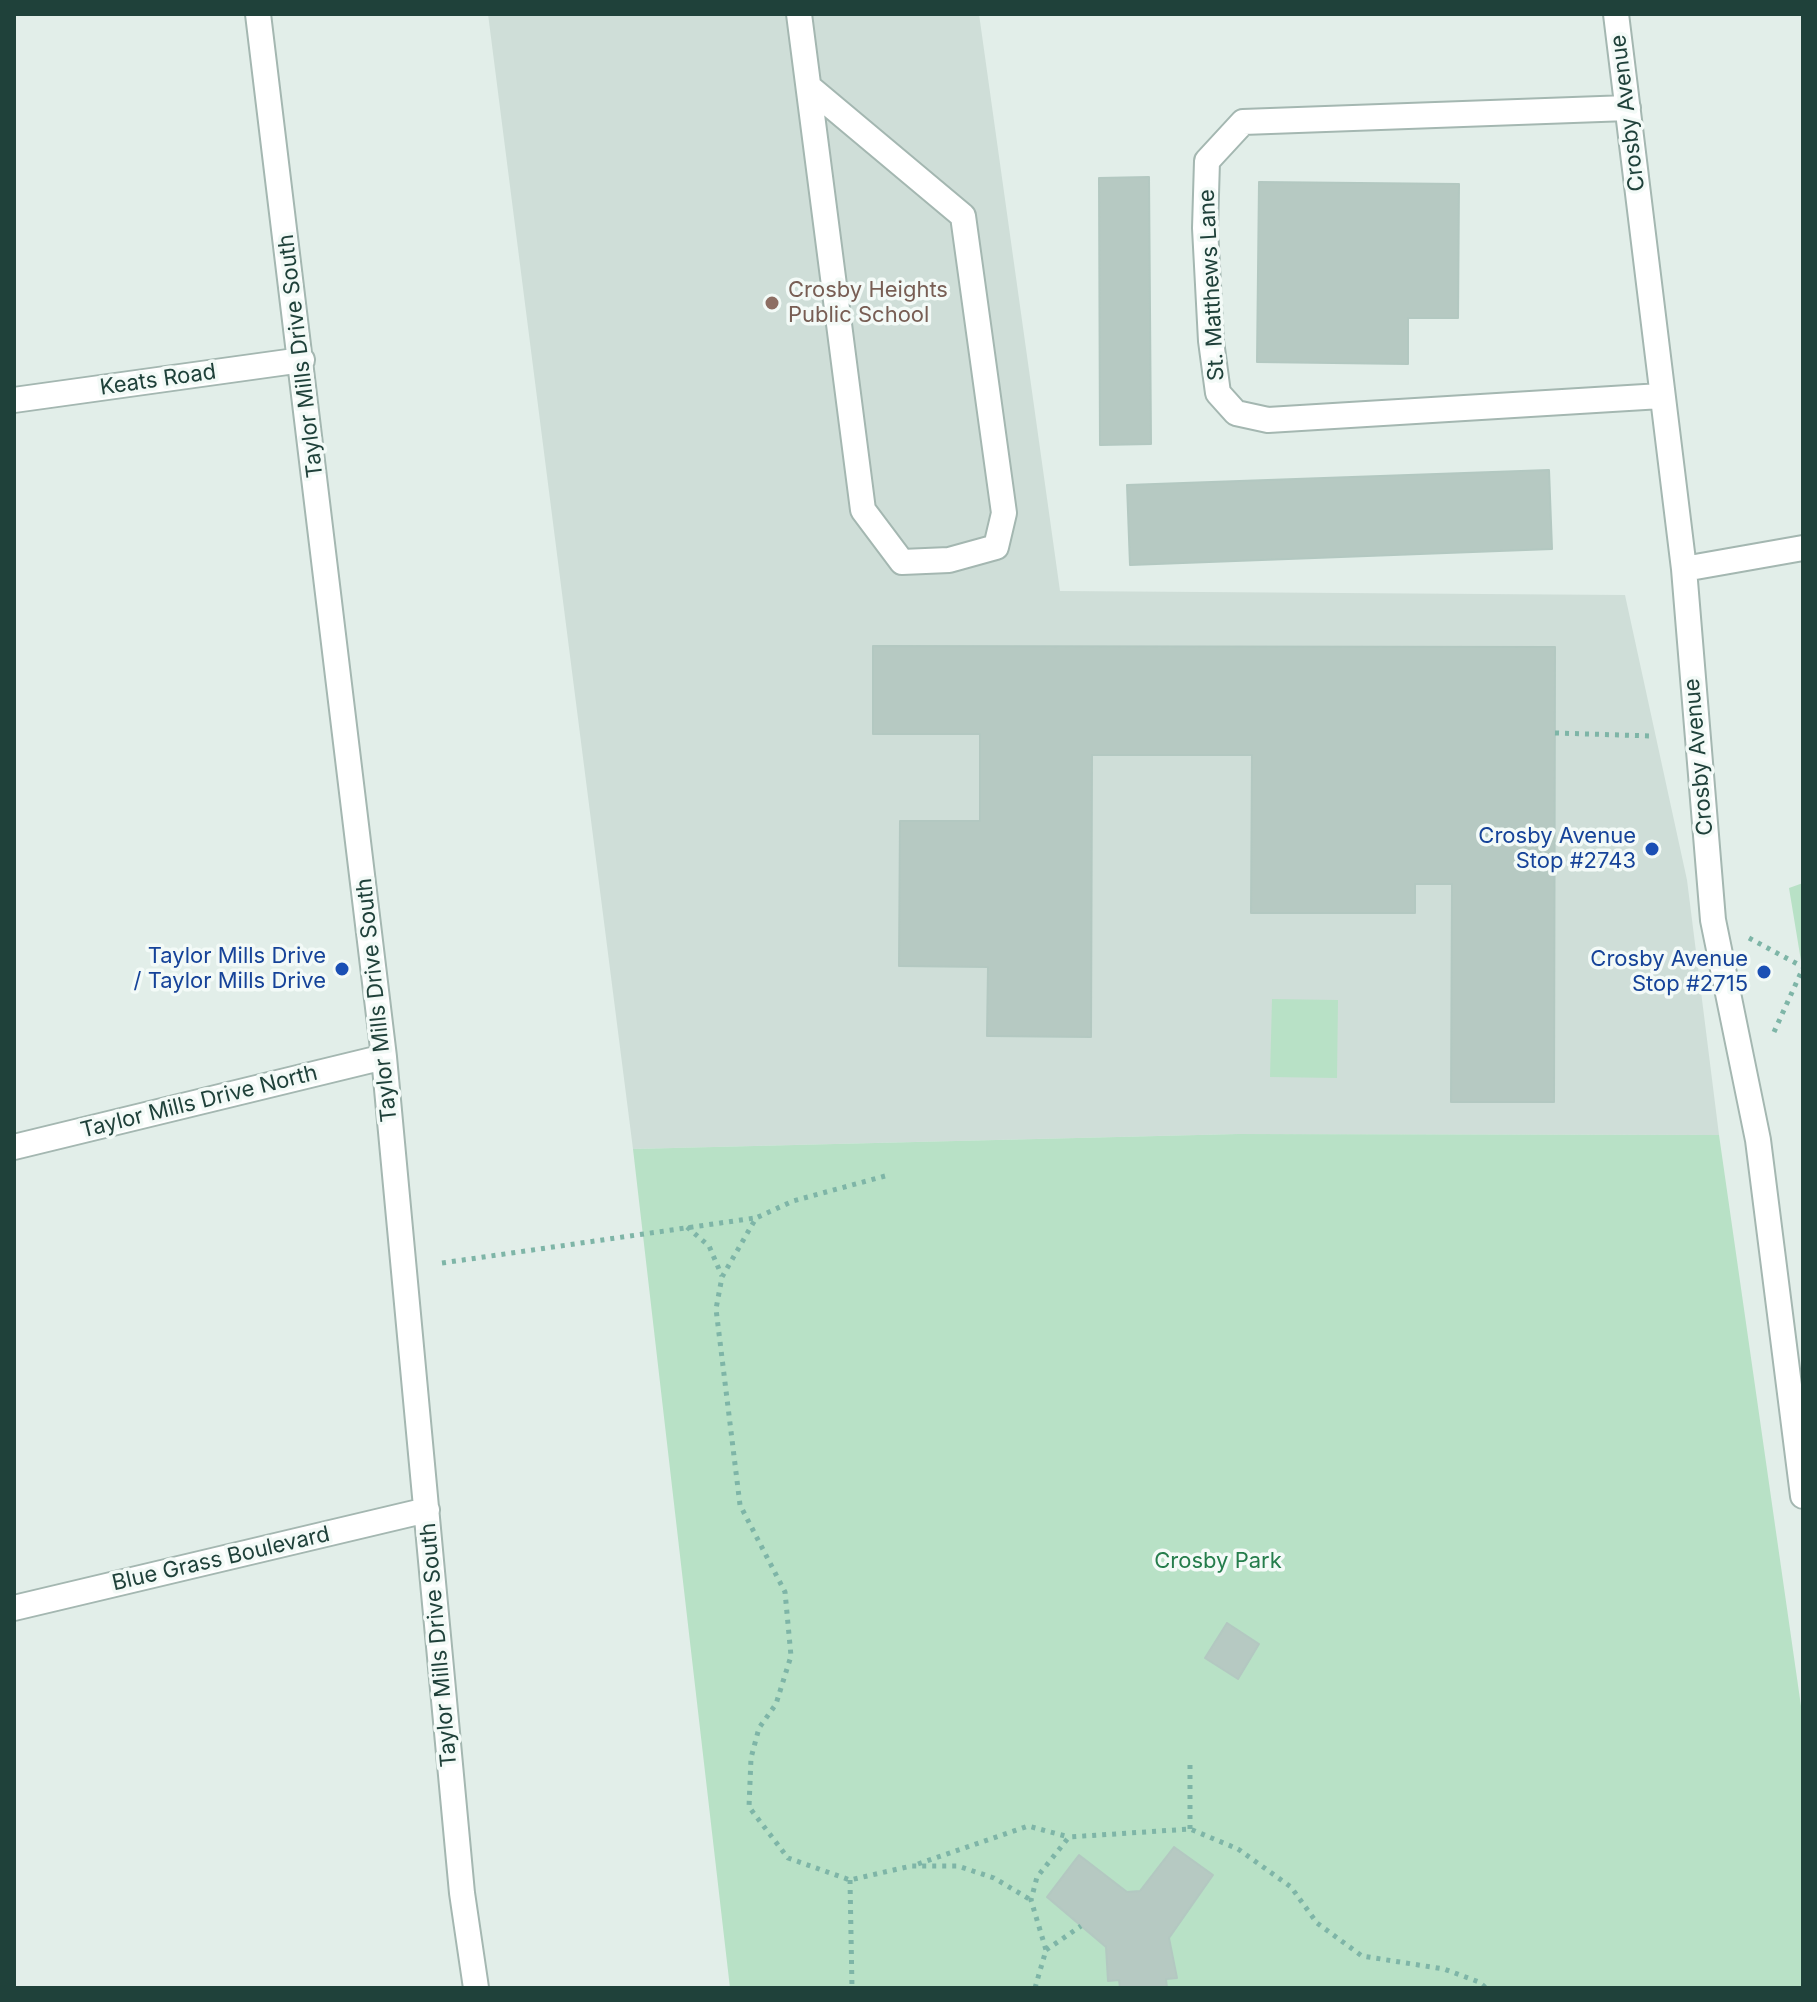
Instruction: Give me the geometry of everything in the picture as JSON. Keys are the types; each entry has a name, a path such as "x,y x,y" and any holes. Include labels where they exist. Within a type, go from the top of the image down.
{"street":[{"name":"Taylor Mills Drive South","path":"258,14 384,1057 462,1893 476,1988"},
{"path":"799,14 863,510 902,562 949,560 996,547 1004,513 963,216 809,87"},
{"name":"Crosby Avenue","path":"1616,14 1684,569 1713,920 1758,1140 1803,1496"},
{"name":"St. Matthews Lane","path":"1628,108 1243,122 1222,141 1207,161 1205,228 1211,341 1218,393 1236,413 1268,420 1661,396"},
{"name":"Keats Road","path":"14,400 302,360"},
{"path":"1684,569 1803,548"},
{"name":"Taylor Mills Drive North","path":"14,1147 384,1057"},
{"name":"Blue Grass Boulevard","path":"14,1608 427,1510"}],"path":[{"path":"1555,733 1652,736"},
{"path":"1748,937 1803,968 1774,1032"},
{"path":"442,1263 756,1218 793,1201 885,1176"},
{"path":"756,1218 722,1277 716,1309 740,1505 785,1592 791,1656 776,1704 759,1728 751,1758 749,1807 788,1858 850,1880 911,1866 1028,1826 1069,1837 1190,1829 1238,1849 1291,1887 1317,1923 1362,1956 1444,1969 1479,1982 1486,1988"},
{"path":"686,1226 709,1246 722,1277"},
{"path":"1190,1765 1190,1829"},
{"path":"1035,1988 1046,1950 1031,1900 1037,1877 1069,1837"},
{"path":"911,1866 958,1866 994,1878 1031,1900"},
{"path":"850,1880 852,1988"},
{"path":"1046,1950 1081,1926"}],"shaded area":[{"name":"Crosby Heights Public School","path":"488,14 979,14 1060,591 1625,595 1687,880 1719,1135 1238,1134 633,1149"}],"green space":[{"path":"1803,883 1803,973 1789,888"},
{"path":"1272,999 1338,1000 1337,1078 1270,1077"},
{"name":"Crosby Park","path":"1238,1134 1719,1135 1803,1720 1803,1988 730,1988 633,1149"}],"building":[{"path":"1149,177 1151,444 1100,445 1099,178"},
{"path":"1259,182 1459,184 1458,318 1408,318 1408,364 1257,362"},
{"path":"1549,470 1552,549 1130,565 1127,485"},
{"path":"873,646 1555,647 1554,1102 1451,1102 1452,884 1415,884 1415,913 1251,913 1252,755 1092,755 1091,1037 987,1036 988,967 899,966 900,821 980,821 980,734 873,734"},
{"path":"1227,1623 1259,1644 1238,1679 1205,1658"},
{"path":"1174,1847 1213,1875 1169,1938 1177,1978 1166,1979 1167,1988 1120,1988 1119,1980 1108,1981 1106,1947 1047,1897 1079,1855 1127,1892 1140,1891"}],"place":[{"name":"Crosby Heights Public School","path":"772,303"},
{"name":"Crosby Avenue Stop #2743","path":"1652,849"},
{"name":"Taylor Mills Drive / Taylor Mills Drive","path":"342,969"},
{"name":"Crosby Avenue Stop #2715","path":"1764,972"}]}
